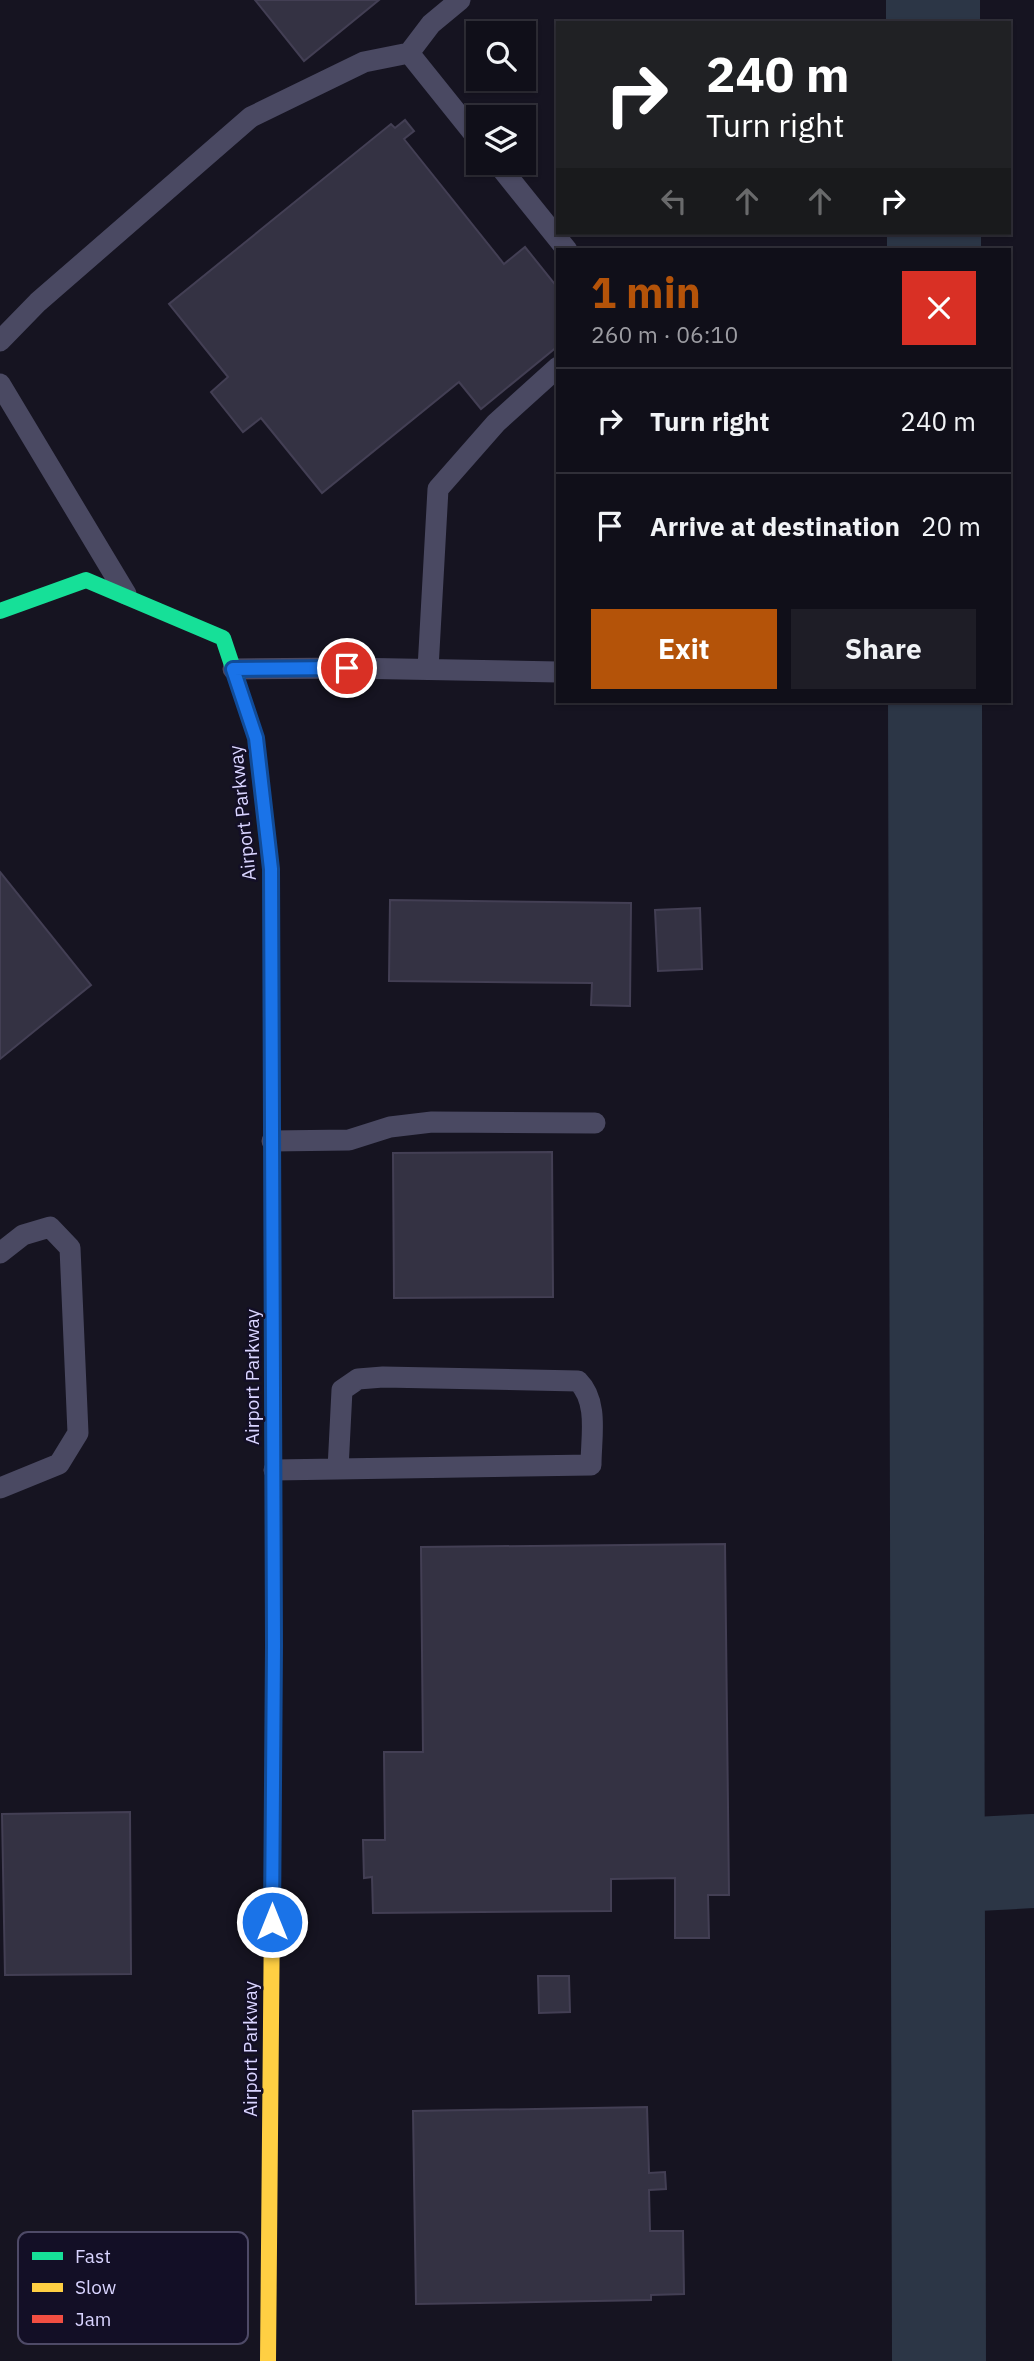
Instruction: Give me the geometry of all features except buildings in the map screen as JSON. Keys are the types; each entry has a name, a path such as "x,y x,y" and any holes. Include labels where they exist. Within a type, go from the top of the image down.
{"street":[{"name":"Airport Parkway","path":"0,611 86,580 222,638 256,738 271,869 274,1673 268,2361"}],"lane":[{"path":"0,341 48,293 251,117 364,62 409,53 431,23 460,0"},
{"path":"409,53 466,124"},
{"path":"507,175 565,248"},
{"path":"428,669 438,489 496,423 556,369"},
{"path":"0,384 129,598"},
{"path":"233,669 556,672"},
{"path":"272,1141 349,1140 390,1126 432,1122 595,1123"},
{"path":"0,1254 23,1235 50,1227 70,1248 78,1433 59,1464 0,1488"},
{"path":"274,1470 338,1469 591,1465 592,1411 588,1391 578,1381 383,1377 358,1379 342,1390 338,1469"}],"taxiway":[{"path":"933,0 933,21"},
{"path":"934,235 934,248"},
{"path":"935,703 939,2361"},
{"path":"938,1866 1034,1861"}],"traffic: fast":[{"path":"0,611 86,580 223,638 250,719"},
{"path":"273,1307 273,1797"}],"traffic: slow":[{"path":"271,979 273,1307"},
{"path":"268,2361 273,1797"}],"traffic: jam":[{"path":"250,719 256,738 271,869 271,979"}],"route":[{"path":"272,1922 274,1646 271,869 256,738 233,669 347,668"}]}
